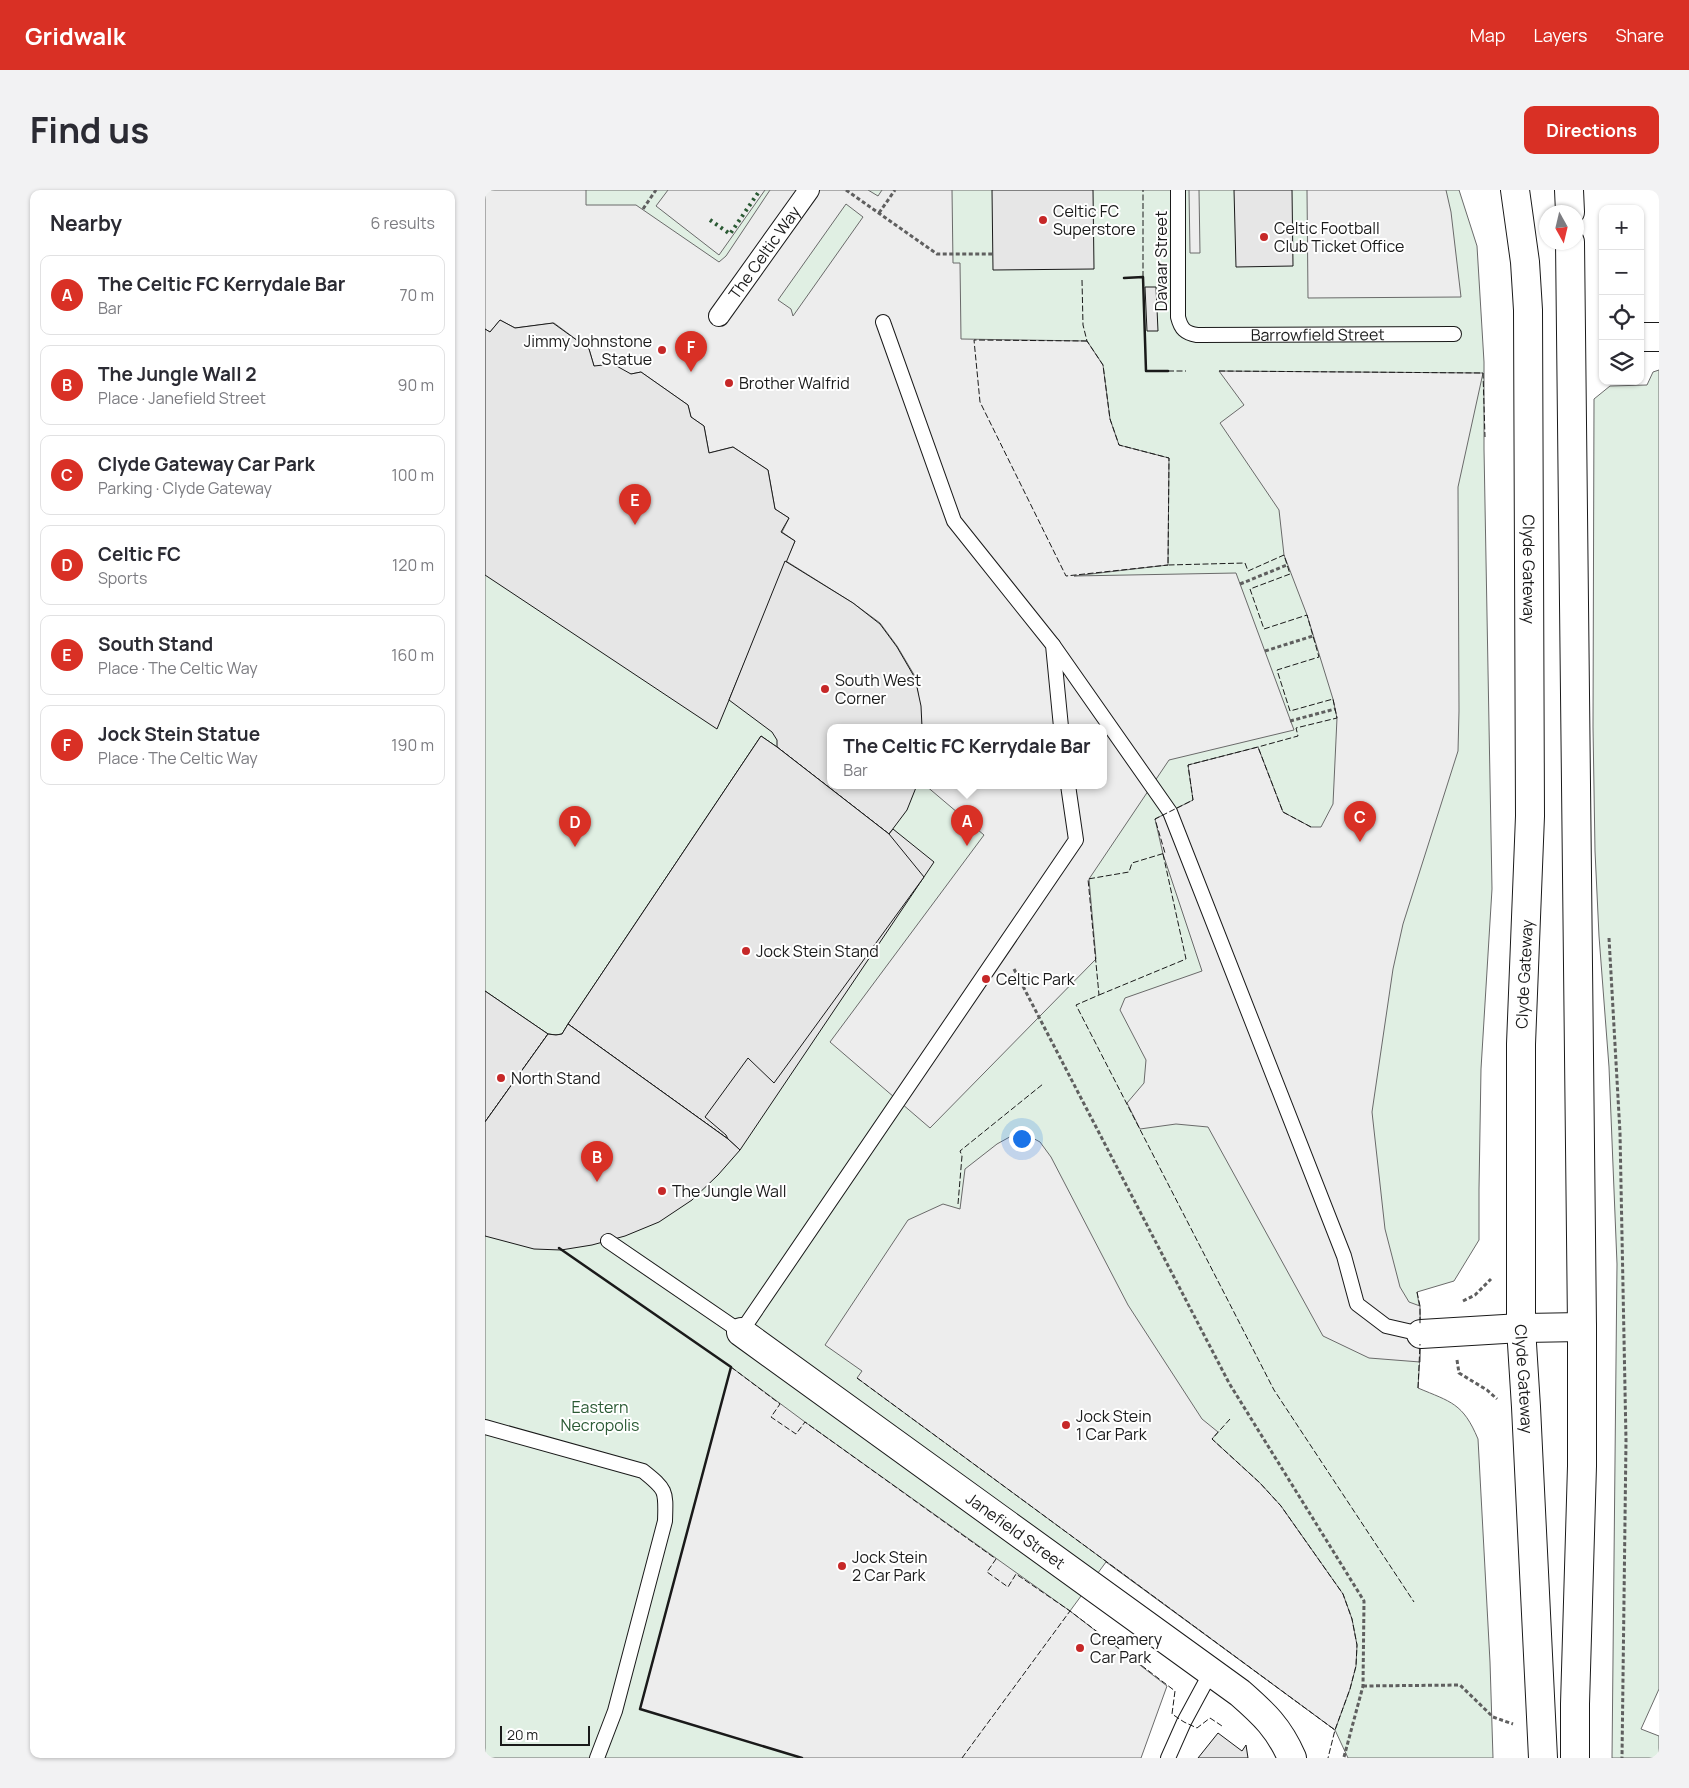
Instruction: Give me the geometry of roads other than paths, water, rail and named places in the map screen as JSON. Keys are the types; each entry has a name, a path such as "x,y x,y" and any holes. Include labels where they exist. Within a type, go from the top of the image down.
{"main road":[{"name":"Clyde Gateway","path":"1515,190 1525,262 1528,310 1531,816 1521,1044 1521,1328 1543,1758"},
{"path":"1569,190 1570,205"},
{"path":"1570,250 1582,1327 1582,1466 1575,1758"},
{"path":"1644,337 1659,337"},
{"path":"1421,1334 1521,1328 1582,1327"},
{"name":"Janefield Street","path":"741,1332 1240,1693 1263,1713 1287,1748"}],"street":[{"name":"The Celtic Way","path":"719,316 809,190"}],"lane":[{"name":"Davaar Street","path":"1178,190 1178,318 1183,330"},
{"path":"883,322 954,521 1053,645 1170,812 1344,1256 1357,1304 1386,1326 1421,1334"},
{"name":"Barrowfield Street","path":"1183,330 1189,334 1197,335 1454,334"},
{"path":"1053,645 1061,724"},
{"path":"608,1241 741,1332 1076,840 1069,789"},
{"path":"485,1427 643,1471 658,1484 666,1496 665,1522 615,1711 597,1758"},
{"path":"1168,1758 1181,1727 1211,1672"}],"place":[{"name":"Celtic FC Superstore","path":"1043,220"},
{"name":"Celtic Football Club Ticket Office","path":"1264,237"},
{"name":"Jimmy Johnstone Statue","path":"662,350"},
{"name":"Jock Stein Statue","path":"691,372"},
{"name":"Brother Walfrid","path":"729,383"},
{"name":"South Stand","path":"635,525"},
{"name":"South West Corner","path":"825,689"},
{"name":"Clyde Gateway Car Park","path":"1360,842"},
{"name":"The Celtic FC Kerrydale Bar","path":"967,846"},
{"name":"Celtic FC","path":"575,847"},
{"name":"Jock Stein Stand","path":"746,951"},
{"name":"Celtic Park","path":"986,979"},
{"name":"North Stand","path":"501,1078"},
{"name":"The Jungle Wall 2","path":"597,1182"},
{"name":"The Jungle Wall","path":"662,1191"},
{"name":"Jock Stein 1 Car Park","path":"1066,1425"},
{"name":"Jock Stein 2 Car Park","path":"842,1566"},
{"name":"Creamery Car Park","path":"1080,1648"}],"park label":[{"name":"Eastern Necropolis","path":"600,1416"}]}
